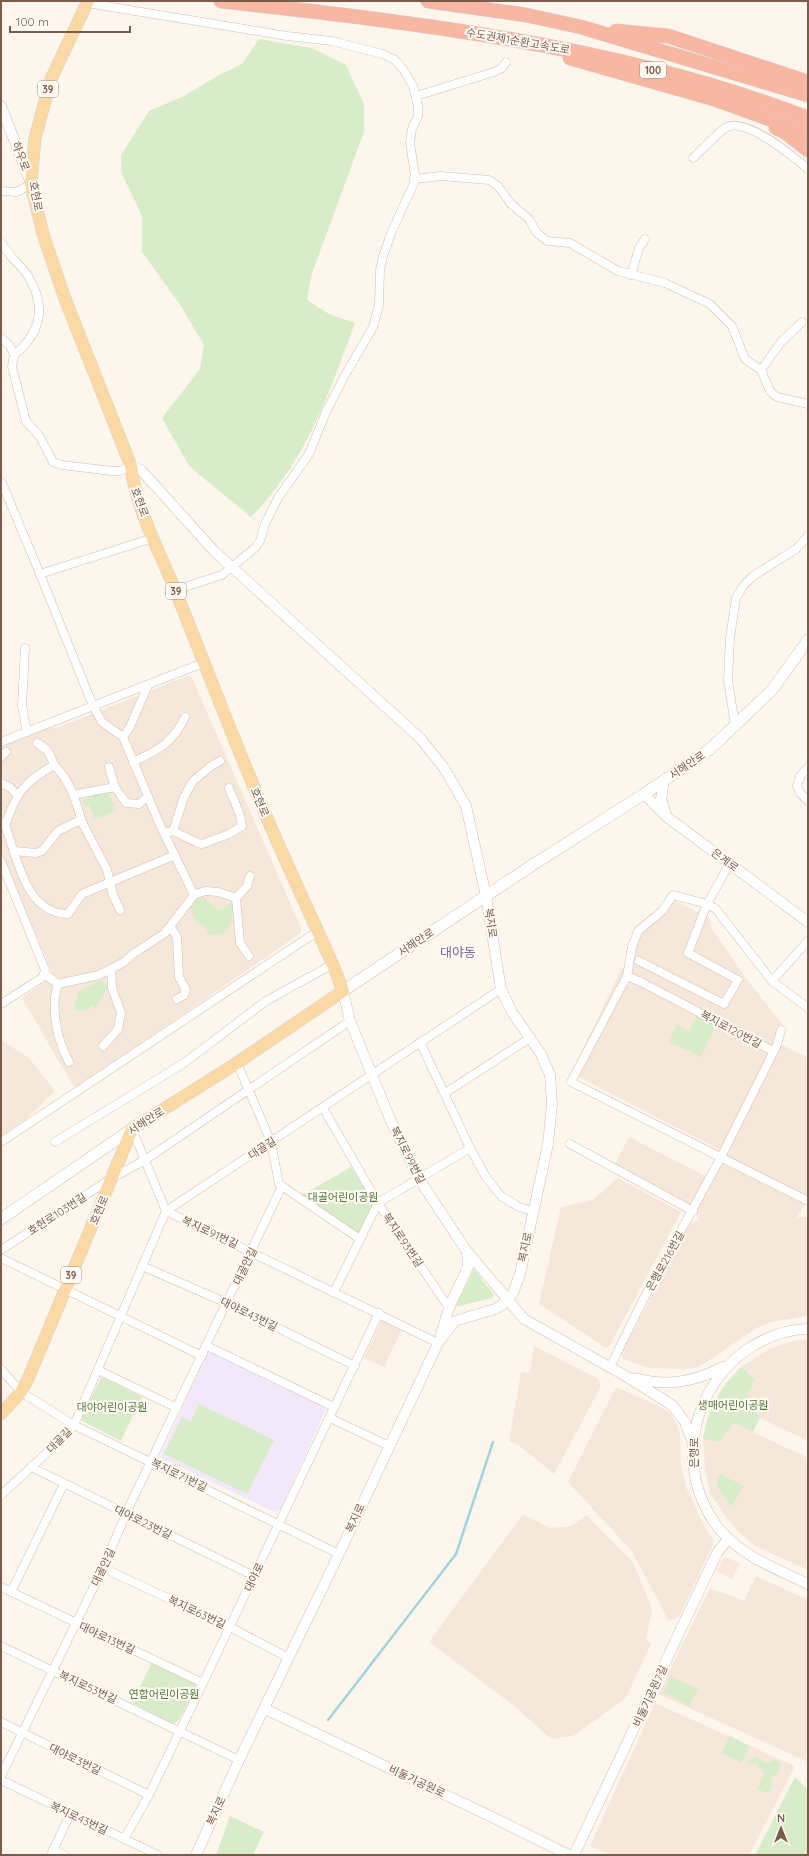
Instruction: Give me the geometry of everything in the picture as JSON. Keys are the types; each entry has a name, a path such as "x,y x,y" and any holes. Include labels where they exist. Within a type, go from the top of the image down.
{"highway":[{"name":"수도권제1순환고속도로","path":"221,1 406,23 494,36 596,55 717,87 808,118"},
{"name":"100","path":"428,1 526,15 581,27 808,95"},
{"path":"581,27 668,36 808,82"},
{"path":"494,36 714,99 808,133"},
{"path":"765,69 808,76"},
{"path":"714,99 785,132 808,150"}],"main road":[{"name":"호현로","path":"88,2 51,79 35,138 31,184 43,234 65,299 131,466 133,485 153,538 273,833 333,964 343,991"},
{"name":"서해안로","path":"1,1218 132,1129 237,1063 486,896 644,794 709,750 772,690 808,640"},
{"name":"호현로","path":"1,1414 21,1392 132,1129"}],"street":[{"path":"88,2 287,36 332,41 383,54 393,58 403,69 413,86 419,113 412,129 410,143 414,179 392,231 382,260 378,309 371,333 344,377 326,412 309,454 278,498 265,524 260,541 256,547 222,575 175,590"},
{"path":"416,96 494,72 502,68 506,62"},
{"name":"하우로","path":"1,106 31,184"},
{"path":"693,158 725,128 731,126 743,128 769,139 783,148 808,169"},
{"path":"414,179 441,176 489,180 498,186 511,204 529,219 540,236 551,242 570,243 607,266 631,275 665,283 710,304 732,326 745,359 761,370 774,396 808,404"},
{"path":"1,191 17,192 31,184"},
{"path":"631,275 639,248 645,239"},
{"path":"1,242 7,254 27,275 40,305 40,315 35,330 25,346 14,355"},
{"path":"761,370 781,342 802,322"},
{"path":"1,338 10,346 14,355 12,367 26,421 40,437 53,462 62,465 112,471 120,471 131,466"},
{"name":"복지로","path":"131,466 141,470 176,511 231,567 420,738 444,768 466,806 486,896 501,990 512,1012 541,1054 550,1075 551,1082 552,1104 548,1144 520,1274 513,1293 507,1301 495,1309 455,1321 438,1343 339,1554 239,1760 196,1855"},
{"path":"2,483 93,706 102,722 123,737 147,797 194,895"},
{"path":"735,725 728,680 730,638 736,598 744,585 753,576 796,549 808,536"},
{"path":"40,574 153,538"},
{"path":"25,648 22,706 27,732"},
{"path":"1,742 203,663"},
{"path":"123,737 130,727 148,685"},
{"path":"133,762 169,742 178,732 185,717"},
{"path":"37,743 47,749 51,755 54,765 63,774 73,795 82,822 98,851 111,881 113,895 120,910"},
{"path":"173,831 184,797 193,781 211,766 220,761"},
{"path":"54,765 39,774 17,795 3,825 32,894 44,906 59,914 68,914 82,894 175,855"},
{"path":"109,767 115,787 126,803 139,804 147,797"},
{"path":"808,767 800,776 797,786 800,793 808,801"},
{"path":"664,780 661,799 667,817"},
{"path":"1,783 11,788 17,795"},
{"path":"73,795 115,787"},
{"path":"164,833 173,831 202,844 229,834 242,826 240,815 229,788"},
{"name":"은계로","path":"644,794 667,817 808,922"},
{"path":"14,851 36,853 42,851 58,831 76,822 82,822"},
{"path":"1,861 45,967 45,974 43,977 1,1004"},
{"path":"639,961 724,1004 738,980 688,953 707,904 730,863"},
{"path":"249,956 240,943 236,898 247,886 250,876"},
{"path":"58,984 111,970 124,962 150,941 165,932 194,895 205,891 218,892 236,898"},
{"path":"805,1199 572,1082 627,976 632,947 638,931 662,911 673,895 707,904 716,909 772,981 808,1008"},
{"path":"170,926 176,937 179,977 186,990 184,995 177,999"},
{"path":"1,1142 318,931"},
{"path":"772,981 808,941"},
{"path":"55,1142 184,1064 266,1000 333,964"},
{"path":"103,1046 118,1029 121,1013 112,988 111,970"},
{"path":"45,974 58,984"},
{"name":"복지로120번길","path":"627,976 773,1051 722,1157"},
{"path":"58,984 54,994 57,1025 62,1050 69,1062"},
{"name":"대골길","path":"1,1495 65,1436 74,1425 166,1211 323,1108 371,1074 501,990"},
{"name":"복지로99번길","path":"343,991 350,1021 371,1074 390,1119 419,1179 466,1250 507,1301"},
{"name":"호현로103번길","path":"1,1250 112,1178 145,1160 350,1021"},
{"path":"773,1051 781,1030"},
{"path":"445,1093 530,1038"},
{"path":"420,1042 470,1148 486,1177 501,1196 519,1207 533,1211"},
{"path":"237,1063 271,1142 279,1184 360,1239"},
{"name":"복지로93번길","path":"323,1108 378,1203 449,1308"},
{"path":"132,1129 166,1211"},
{"path":"570,1144 693,1211"},
{"path":"334,1292 378,1203 470,1148"},
{"name":"은행로216번길","path":"610,1367 642,1302 722,1157"},
{"name":"대골안길","path":"1,1776 103,1568 126,1514 252,1252 282,1186"},
{"name":"복지로91번길","path":"166,1211 438,1343"},
{"path":"438,1343 449,1308 468,1267 466,1250"},
{"path":"1,1258 202,1356"},
{"name":"대야로43번길","path":"142,1266 227,1303 355,1366"},
{"path":"507,1301 524,1319 624,1375 675,1408 685,1422 693,1444"},
{"name":"대야로","path":"124,1839 148,1795 204,1683 334,1407 355,1366 378,1314"},
{"name":"은행로","path":"808,1329 796,1330 762,1341 744,1352 729,1365 716,1379 703,1402 695,1426 693,1444 693,1463 699,1492 711,1518 728,1539 755,1559 808,1584"},
{"path":"207,1346 334,1407"},
{"path":"624,1375 658,1382 685,1382 706,1376 729,1365"},
{"name":"복지로71번길","path":"1,1369 21,1392 74,1425 339,1554"},
{"path":"98,1370 177,1408"},
{"path":"330,1418 389,1446"},
{"name":"대야로23번길","path":"31,1467 254,1576"},
{"path":"11,1592 64,1484"},
{"name":"비둘기공원7길","path":"574,1855 717,1553 728,1539"},
{"name":"복지로63번길","path":"103,1568 230,1627 289,1658"},
{"name":"대야로13번길","path":"1,1587 204,1683"},
{"name":"복지로53번길","path":"1,1646 239,1760"},
{"name":"비둘기공원로","path":"265,1709 483,1812 569,1855"},
{"name":"대야로3번길","path":"1,1722 148,1795"},
{"name":"복지로43번길","path":"1,1780 158,1855"},
{"path":"64,1855 52,1852 70,1814"}],"shaded area":[{"path":"187,676 192,678 301,928 301,933 75,1089 22,998 49,979 52,973 1,852 1,745 42,729 59,727"},
{"path":"674,900 709,918 712,929 745,977 786,1029 780,1044 808,1057 808,1199 797,1217 808,1217 808,1316 770,1322 757,1328 699,1367 684,1369 649,1368 623,1359 621,1354 691,1222 699,1220 692,1205 615,1164 629,1137 707,1177 726,1153 571,1073 622,968 631,972 633,950 642,931"},
{"path":"1,1040 29,1058 55,1091 25,1120 1,1136"},
{"path":"618,1178 681,1212 610,1345 606,1348 539,1304 561,1207 593,1200"},
{"path":"382,1320 404,1325 384,1367 364,1358"},
{"path":"808,1339 808,1441 760,1418 748,1395 755,1379 741,1367 771,1348 794,1341"},
{"path":"534,1346 598,1379 601,1386 554,1474 521,1447 509,1441 521,1372 530,1373"},
{"path":"209,1350 327,1407 280,1510 274,1512 162,1458 161,1454"},
{"path":"616,1387 661,1407 671,1414 677,1424 680,1436 681,1467 686,1487 702,1522 713,1540 713,1545 679,1617 669,1621 631,1550 568,1482"},
{"path":"734,1423 808,1458 808,1570 755,1546 728,1520 710,1493 705,1470 703,1439 719,1442"},
{"path":"523,1514 550,1528 571,1526 586,1515 633,1562 652,1609 646,1640 651,1644 626,1698 573,1736 551,1739 517,1708 429,1642"},
{"path":"723,1558 729,1558 740,1564 732,1579 716,1571"},
{"path":"756,1576 808,1600 808,1762 658,1694 710,1588 744,1601"},
{"path":"655,1703 795,1766 749,1855 610,1855 590,1846"}],"green space":[{"path":"259,39 312,48 346,65 364,104 364,132 311,276 307,300 329,314 355,323 325,402 302,450 271,495 251,517 189,466 162,418 200,369 204,345 181,306 142,252 142,216 121,172 121,155 149,111 184,96 219,75 242,64"},
{"path":"108,792 116,808 115,811 98,819 98,817 94,819 89,805 84,807 83,800 93,797 94,794"},
{"path":"201,895 217,909 222,909 232,902 233,908 231,923 227,930 222,934 209,935 205,926 196,922 189,905"},
{"path":"102,980 104,985 109,985 95,1009 93,1005 85,1011 74,1010 77,993 85,987 92,986 94,983"},
{"path":"697,1015 716,1024 701,1057 669,1042 677,1025 689,1031"},
{"name":"대골어린이공원","path":"351,1167 374,1203 359,1235 356,1235 302,1195"},
{"path":"474,1269 494,1295 492,1298 455,1307"},
{"name":"생매어린이공원","path":"741,1367 755,1379 748,1395 760,1418 753,1432 734,1423 719,1442 703,1439 711,1409 721,1391"},
{"name":"대야어린이공원","path":"101,1378 104,1378 142,1397 121,1441 82,1421 81,1418"},
{"path":"199,1404 274,1440 247,1494 164,1454 182,1417 191,1421"},
{"path":"720,1474 744,1486 731,1507 716,1484"},
{"name":"연합어린이공원","path":"152,1662 195,1682 196,1687 179,1720 173,1724 132,1703"},
{"path":"670,1676 698,1689 689,1706 664,1692"},
{"path":"730,1736 749,1746 742,1763 721,1753"},
{"path":"756,1757 767,1764 774,1760 779,1762 780,1766 776,1776 771,1777 772,1785 769,1792 764,1792 758,1789 764,1773 756,1764 748,1764 748,1760"},
{"path":"795,1777 806,1788 808,1787 808,1855 755,1855"},
{"path":"230,1816 264,1832 253,1855 216,1855"}],"waterway":[{"path":"328,1720 456,1554 493,1442"}],"district":[{"name":"대야동","path":"458,952"}]}
